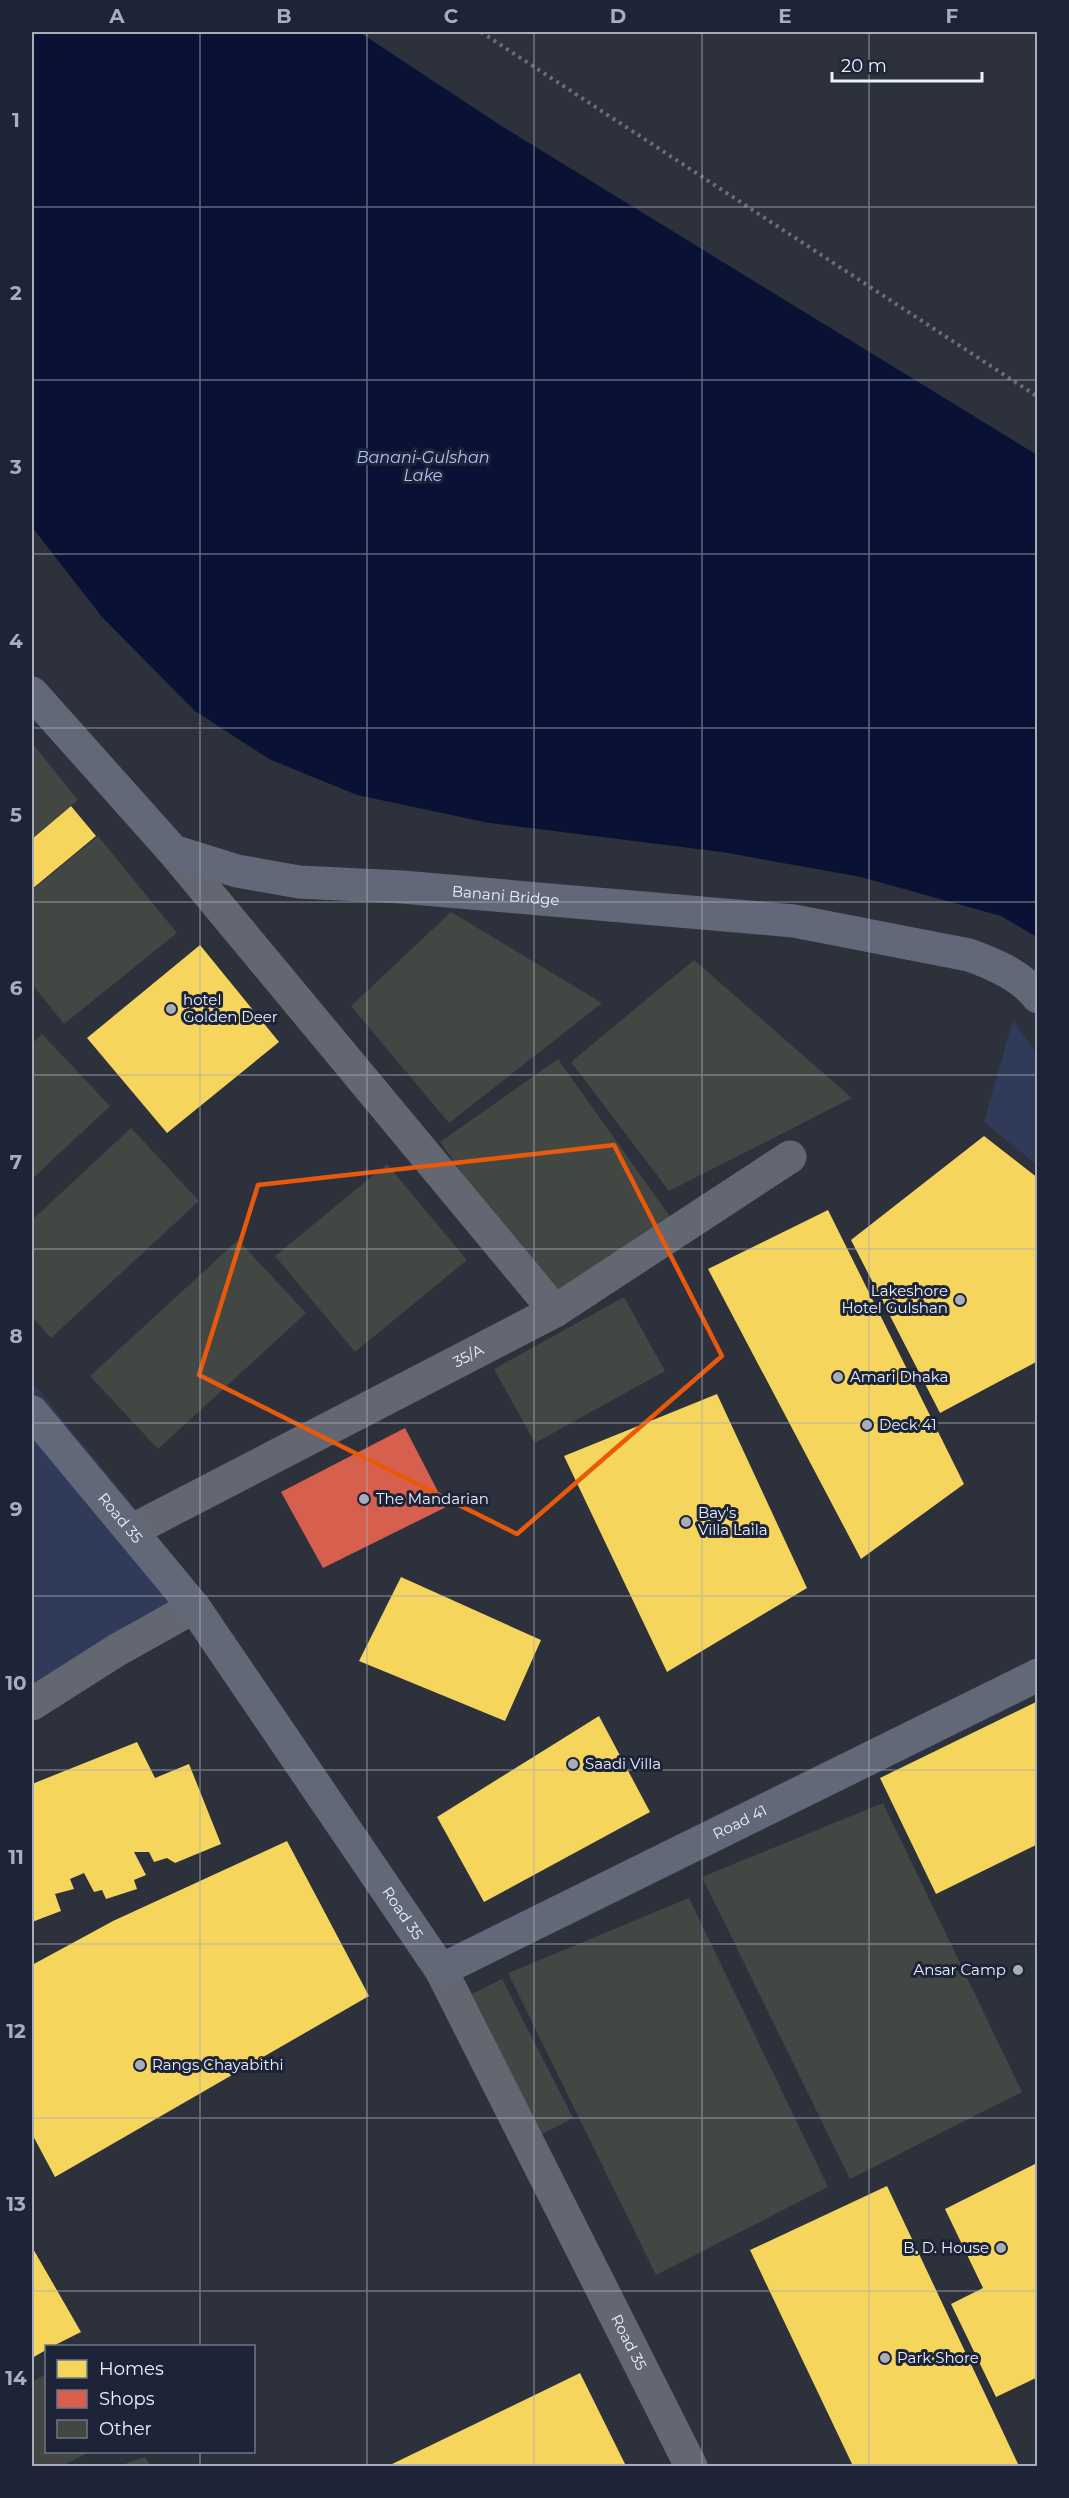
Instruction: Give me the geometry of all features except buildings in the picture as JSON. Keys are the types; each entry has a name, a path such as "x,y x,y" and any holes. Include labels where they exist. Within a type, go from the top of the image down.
{"main road":[{"path":"32,693 173,851"},
{"name":"Banani Bridge","path":"173,851 237,871 298,882 425,888 794,921 969,955 994,964 1038,998"},
{"name":"Road 35","path":"32,1412 194,1607 441,1970"},
{"name":"Road 41","path":"441,1970 1038,1675"}],"street":[{"path":"173,851 555,1311"},
{"name":"35/A","path":"131,1531 555,1311 790,1156"},
{"path":"32,1704 117,1650 194,1607"},
{"name":"Road 35","path":"441,1970 691,2466"}],"path":[{"path":"481,32 1038,397"}],"highlighted area":[{"path":"614,1145 722,1356 517,1534 199,1375 258,1185"}],"shaded area":[{"path":"1013,1020 1037,1054 1037,1165 984,1122"},
{"path":"32,1382 202,1591 32,1693"}],"water":[{"name":"Banani-Gulshan Lake","path":"32,32 359,32 503,127 1037,455 1037,937 1001,916 861,877 722,852 489,823 357,795 269,759 195,711 102,617 32,527"}],"place":[{"name":"hotel Golden Deer","path":"171,1009"},
{"name":"Lakeshore Hotel Gulshan","path":"960,1300"},
{"name":"Amari Dhaka","path":"838,1377"},
{"name":"Deck 41","path":"867,1425"},
{"name":"The Mandarian","path":"364,1499"},
{"name":"Bay's Villa Laila","path":"686,1522"},
{"name":"Saadi Villa","path":"573,1764"},
{"name":"Ansar Camp","path":"1018,1970"},
{"name":"Rangs Chayabithi","path":"140,2065"},
{"name":"B. D. House","path":"1001,2248"},
{"name":"Park Shore","path":"885,2358"}]}
